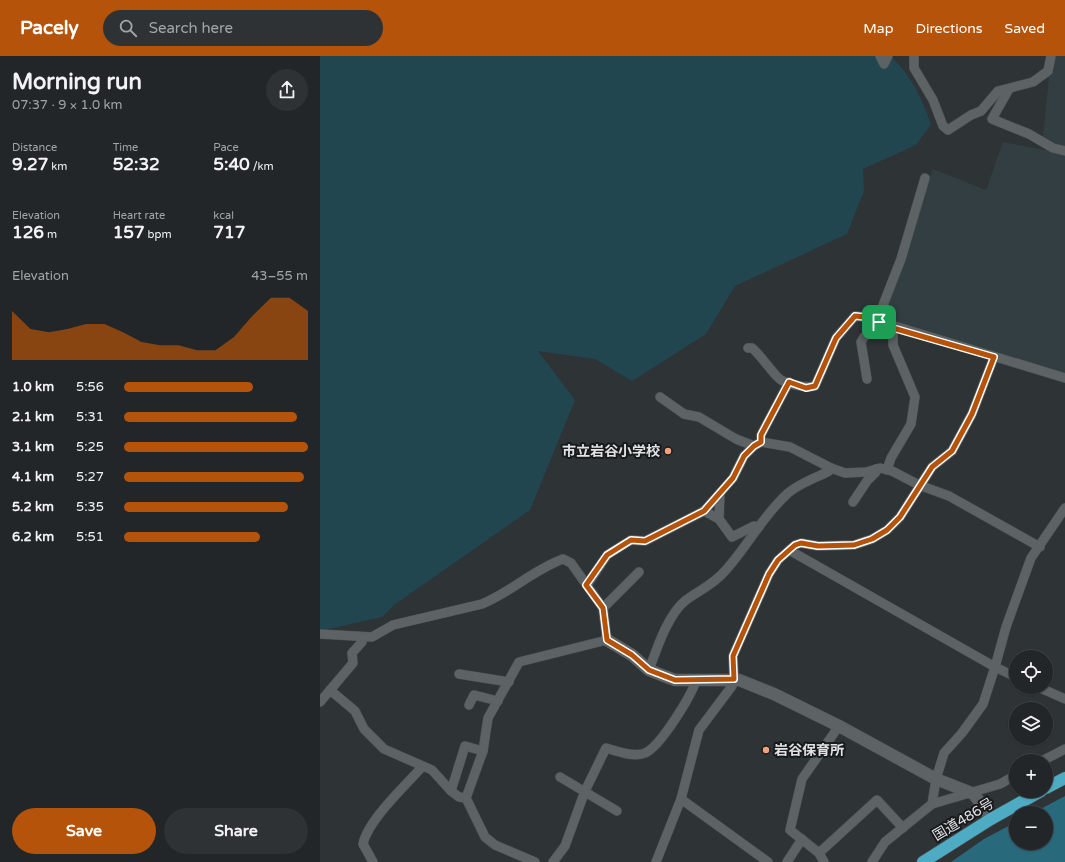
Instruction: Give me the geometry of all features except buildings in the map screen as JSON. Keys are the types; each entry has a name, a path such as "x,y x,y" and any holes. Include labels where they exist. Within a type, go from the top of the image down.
{"highway":[{"path":"1053,784 1065,778"},
{"name":"国道486号","path":"923,862 991,819 1028,798"}],"street":[{"path":"880,56 884,64 888,56"},
{"path":"914,56 914,68 933,100 942,126 948,130 971,115 981,111 998,91 1033,82 1048,71 1051,56"},
{"path":"992,119 1009,89"},
{"path":"981,111 992,119 1029,134 1053,148 1065,151"},
{"path":"867,379 861,342 864,337 877,328 879,322 878,318 901,259 926,178"},
{"path":"748,348 752,348 761,355 781,380 806,388 815,386 836,338 855,316 1065,378"},
{"path":"887,470 891,458 911,424 915,397 893,345 893,328"},
{"path":"656,862 681,799 699,730 732,686 734,679 733,656 737,645 769,574 778,560 795,545 801,543 833,547 854,545 872,539 887,530 900,517 919,485 932,467 952,451 972,414 994,357"},
{"path":"586,585 607,555 613,551 631,540 645,541 704,511 733,478 744,456 757,444 789,382"},
{"path":"660,397 684,414 699,417 736,439 757,444 790,447 831,468 845,473 876,469 887,470 919,485 949,496 1040,547"},
{"path":"649,670 660,639 674,615 685,601 710,585 725,572 787,493 829,471 831,468"},
{"path":"853,502 867,481 876,472 876,469"},
{"path":"719,519 720,493"},
{"path":"932,804 936,779 944,753 962,733 983,704 1006,627 1031,558 1040,547 1065,508"},
{"path":"704,511 719,519 732,537 754,526 759,527"},
{"path":"789,550 995,667 1009,673"},
{"path":"320,634 372,637 393,625 482,604 494,599 547,565 562,559 571,563 603,608 607,640"},
{"path":"603,608 639,572"},
{"path":"320,702 353,664 352,653 362,642 360,637"},
{"path":"535,862 494,845 485,837 466,798 483,752 488,718 519,662 607,640 632,655 649,670 675,680 734,679 774,694 839,726 936,779 974,794 991,819"},
{"path":"460,674 509,682"},
{"path":"553,862 565,846 585,791 606,748 620,752 641,754 647,753 669,728 694,688 696,680"},
{"path":"330,690 355,711 364,729 384,749 422,767 432,770 451,791 459,797 466,798"},
{"path":"1053,694 1065,700"},
{"path":"469,705 474,695 498,701"},
{"path":"824,862 819,853 790,830 802,779 839,726"},
{"path":"451,791 465,746 483,752"},
{"path":"1053,755 1065,749"},
{"path":"373,862 363,844 365,836 374,822 422,767"},
{"path":"560,777 618,811"},
{"path":"872,862 885,842 932,804 1000,784 1009,779"},
{"path":"681,799 768,862"},
{"path":"819,853 877,800 903,828"},
{"path":"788,862 802,839"}],"shaded area":[{"path":"320,56 890,56 904,71 915,87 931,124 916,145 863,169 864,191 847,234 735,286 706,334 632,381 595,359 538,351 575,400 530,510 394,605 382,617 320,631"},
{"path":"1051,56 1065,56 1065,151 1043,137"},
{"path":"1003,142 1065,154 1065,378 879,323 933,169 986,190"},
{"path":"1065,796 1065,862 951,862 984,839 1009,826 1009,850 1053,850 1053,806 1046,806"}],"place":[{"name":"市立岩谷小学校","path":"668,451"},
{"name":"岩谷保育所","path":"766,750"}],"route":[{"path":"855,316 865,317 879,322 893,328 994,357 972,414 952,451 932,467 919,485 900,517 887,530 872,539 854,545 833,547 801,543 795,545 778,560 769,574 737,645 733,656 734,679 675,680 649,670 632,655 607,640 603,608 586,585 607,555 631,540 645,541 704,511 733,478 744,456 754,446 761,442 761,435 789,382 806,388 815,386 836,338 855,316"}]}
